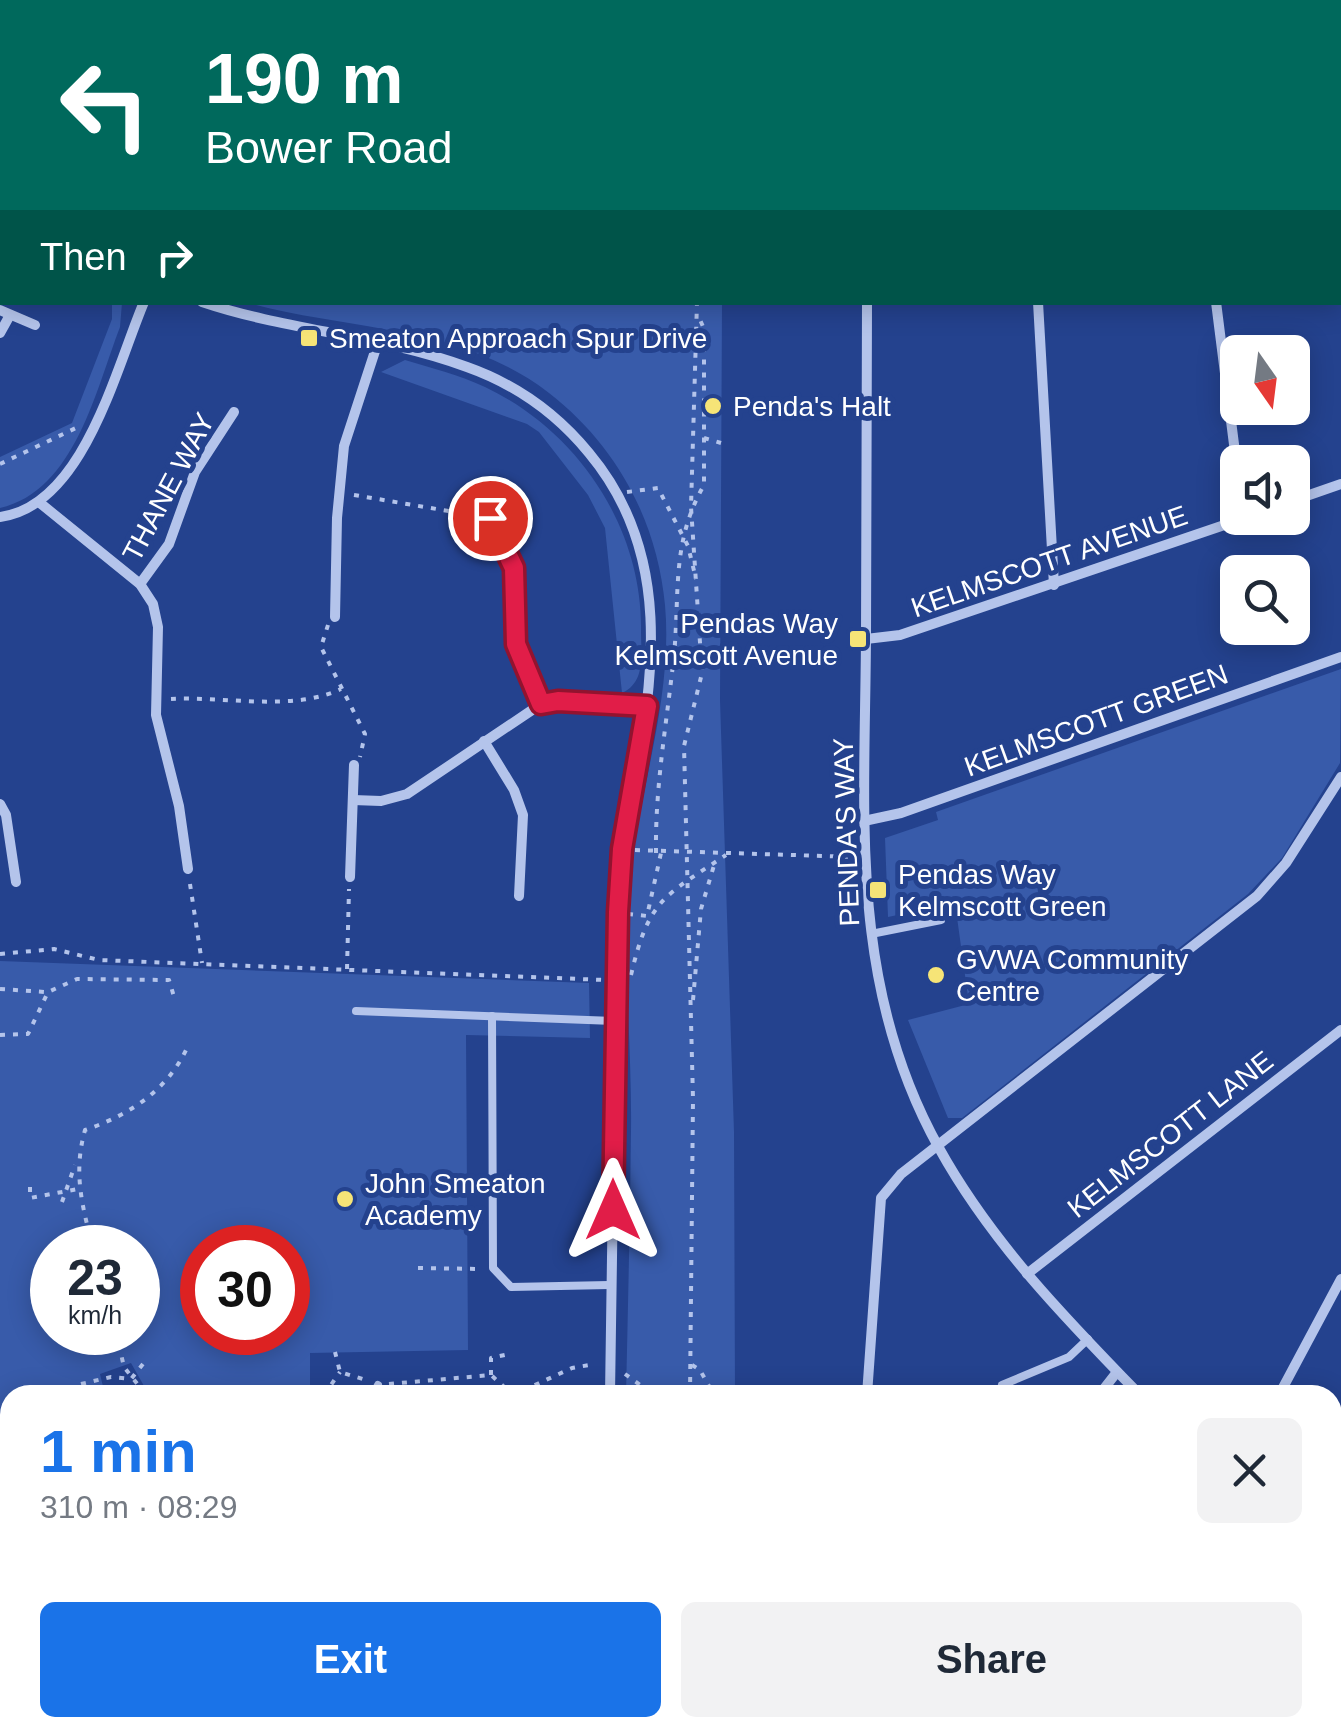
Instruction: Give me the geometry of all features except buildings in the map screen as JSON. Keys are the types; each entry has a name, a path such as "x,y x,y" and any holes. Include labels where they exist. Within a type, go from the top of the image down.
{"street":[{"path":"0,518 40,503 73,469 143,305"},
{"path":"215,305 464,366 527,397 580,442 618,495 640,543 650,588 654,635 647,706 622,849 614,1021 609,1385"},
{"name":"PENDA'S WAY","path":"867,305 864,858 870,934 881,1000 938,1146 982,1217 1027,1274 1130,1385"},
{"path":"1038,305 1054,585"},
{"path":"1216,305 1234,445"},
{"path":"0,333 5,313 35,326"},
{"path":"335,617 344,446 378,342"},
{"name":"THANE WAY","path":"140,584 169,544 195,472 234,412"},
{"path":"1310,495 1341,484"},
{"path":"40,503 140,584 157,615 156,700 188,869"},
{"path":"490,518 514,568 516,644 541,704"},
{"name":"KELMSCOTT AVENUE","path":"866,639 900,635 1220,526"},
{"name":"KELMSCOTT GREEN","path":"864,821 901,813 1341,658"},
{"path":"353,800 381,801 407,794 541,704 558,701 647,706"},
{"path":"484,741 514,790 523,815 519,896"},
{"path":"350,877 354,765"},
{"path":"868,1385 881,1198 901,1174 1257,896 1286,864 1341,776"},
{"path":"0,804 16,882"},
{"name":"KELMSCOTT LANE","path":"1027,1274 1341,1030"},
{"path":"1284,1385 1341,1279"},
{"path":"1108,1385 1118,1372"}],"lane":[{"path":"870,934 941,920"},
{"path":"356,1011 614,1021"},
{"path":"492,1016 493,1268 510,1287 608,1286"},
{"path":"1004,1385 1069,1357 1088,1340"}],"path":[{"path":"690,1385 691,1016 686,727 702,673 692,506 697,305"},
{"path":"628,990 658,853 656,784 666,740 675,567 692,506 704,485 704,329 696,311"},
{"path":"0,464 96,418"},
{"path":"704,438 721,443"},
{"path":"618,495 658,488 683,536 699,593"},
{"path":"339,493 490,518"},
{"path":"335,617 323,630 321,647 365,734 361,756 354,765"},
{"path":"156,700 222,697 299,703 341,689"},
{"path":"635,850 864,858"},
{"path":"628,914 647,916 686,882 728,854"},
{"path":"691,1016 701,909 715,862"},
{"path":"188,869 202,963"},
{"path":"347,969 350,877"},
{"path":"0,954 54,948 99,960 615,980"},
{"path":"0,990 48,992 77,979 169,980 175,1000"},
{"path":"0,1035 28,1034 48,992"},
{"path":"62,1202 85,1130 142,1103 178,1069 188,1048"},
{"path":"76,1160 78,1190 88,1225"},
{"path":"30,1188 30,1198 78,1190"},
{"path":"418,1268 493,1268"},
{"path":"331,1385 340,1372 335,1352"},
{"path":"491,1375 492,1358 509,1354"},
{"path":"123,1355 137,1385"},
{"path":"535,1385 572,1368 608,1362 640,1385"},
{"path":"131,1379 143,1364"},
{"path":"690,1364 700,1370 708,1385"},
{"path":"340,1372 378,1384 491,1375 502,1385"},
{"path":"81,1384 111,1377 131,1379"}],"shaded area":[{"path":"112,305 122,305 120,327 91,407 65,460 26,498 0,508 0,457 72,423 112,319"},
{"path":"257,305 722,305 720,700 734,1132 735,1385 626,1385 631,1131 628,904 637,829 659,717 666,642 660,574 642,514 613,461 594,436 549,393 515,371 442,342"},
{"path":"405,360 485,387 518,406 576,456 599,487 631,556 639,593 641,658 639,675 630,688 622,693 605,528 588,495 539,432 527,424 381,372"},
{"path":"1341,669 1340,763 1282,858 1248,894 962,1118 948,1118 908,1020 969,1004 955,903 888,917 885,838 938,820 936,812"},
{"path":"0,961 589,983 590,1038 466,1035 468,1350 310,1353 310,1225 180,1225 180,1355 310,1355 310,1385 143,1385 131,1363 100,1374 103,1385 0,1385"}],"place":[{"name":"Smeaton Approach Spur Drive","path":"309,338"},
{"name":"Penda's Halt","path":"713,406"},
{"name":"Pendas Way Kelmscott Avenue","path":"858,639"},
{"name":"Pendas Way Kelmscott Green","path":"878,890"},
{"name":"GVWA Community Centre","path":"936,975"},
{"name":"John Smeaton Academy","path":"345,1199"}],"route":[{"path":"490,518 514,568 516,644 541,704 558,701 647,706 622,849 614,1021 613,1210"}]}
